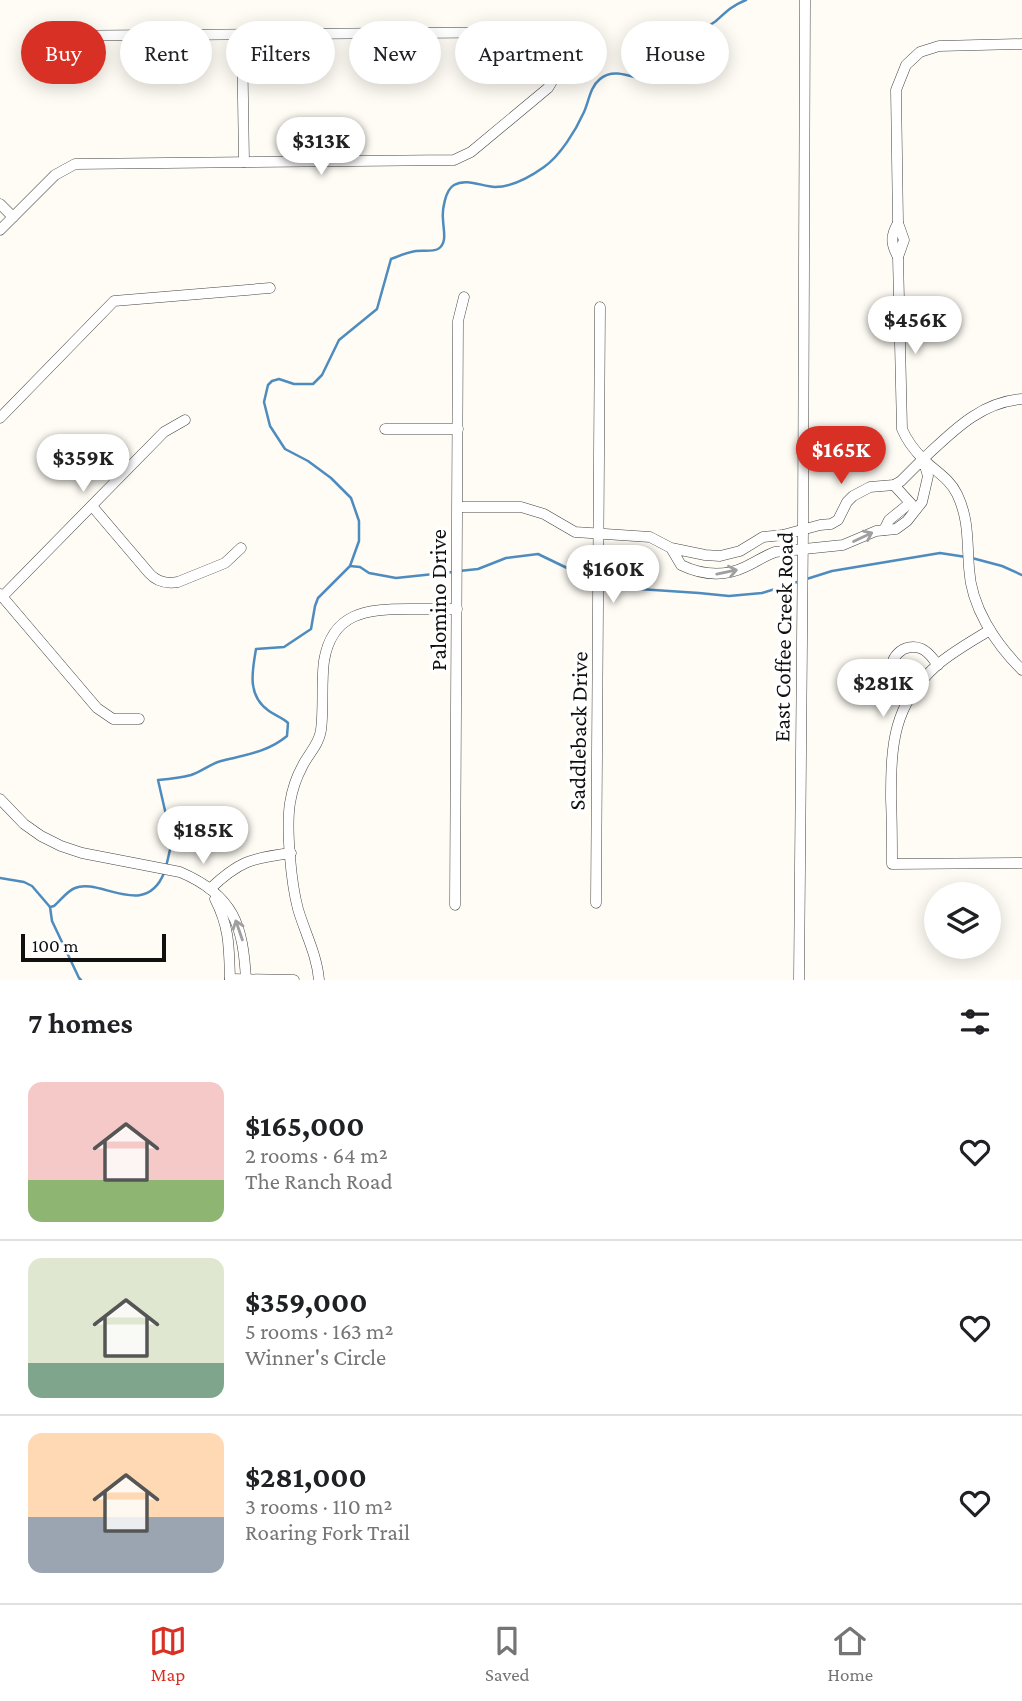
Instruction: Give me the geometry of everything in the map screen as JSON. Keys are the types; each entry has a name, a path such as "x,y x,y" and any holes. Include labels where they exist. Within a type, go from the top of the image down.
{"street":[{"name":"East Coffee Creek Road","path":"799,980 805,0"},
{"path":"0,230 55,175 75,164 454,160 465,156 548,89 557,69 558,32 335,34"},
{"path":"106,36 226,35"},
{"path":"1022,44 939,46 920,52 906,65 896,90 898,223 891,240 898,257 901,419 905,436 923,459 954,488 963,508 968,535 971,584 979,610 990,629 1022,670"},
{"path":"243,84 244,162"},
{"path":"0,204 13,217"},
{"path":"0,418 114,301 270,288"},
{"name":"Palomino Drive","path":"455,905 458,321 464,297"},
{"name":"Saddleback Drive","path":"596,903 600,307"},
{"path":"457,507 521,507 544,514 575,532 650,537 671,548 720,556 740,551 763,537 831,524 838,520 853,496 870,487 894,485 901,481 965,421 1007,400 1022,399"},
{"path":"139,719 113,719 97,708 1,595 164,432 185,420"},
{"path":"385,429 458,429"},
{"path":"671,548 681,565 701,573 731,573 766,555 843,545 864,535 896,529 906,521 913,507 922,502 928,476 923,459"},
{"path":"894,485 913,507"},
{"path":"92,506 149,573 160,582 178,582 225,563 241,548"},
{"path":"320,980 317,961 298,908 291,853 290,804 302,768 319,738 327,650 335,630 347,619 374,610 457,609"},
{"path":"990,629 938,664 914,691 897,728 892,753 892,864 1022,863"},
{"path":"914,691 896,679 893,671 895,656 912,646 927,652 938,664"},
{"path":"0,799 24,824 61,846 82,853 180,873 211,889 232,911 240,930 246,980"},
{"path":"211,889 239,865 263,856 291,853"},
{"path":"211,889 224,916 230,980 294,980"}],"waterway":[{"path":"166,867 172,841 158,780 191,775 217,762 264,749 287,736 288,723 262,705 254,691 256,649 284,647 311,629 318,598 350,566 359,541 359,521 351,498 331,478 308,461 285,449 270,426 264,402 268,385 279,379 294,384 313,384 322,375 339,340 377,309 391,259 413,252 436,250 441,246 444,240 445,201 448,191 454,185 469,182 501,187 521,181 539,171 567,142 600,79 616,74 654,82 672,79 681,70 703,30 733,6 746,0"},
{"path":"600,584 729,596 762,593 832,571 940,553 966,557"},
{"path":"459,571 478,569 506,558 538,554 594,581"},
{"path":"972,558 1022,575"},
{"path":"350,566 396,578 453,572"},
{"path":"50,907 72,889 85,886 121,894 145,894 156,887 164,873"},
{"path":"0,878 32,886 50,907 52,921 81,980"}]}
